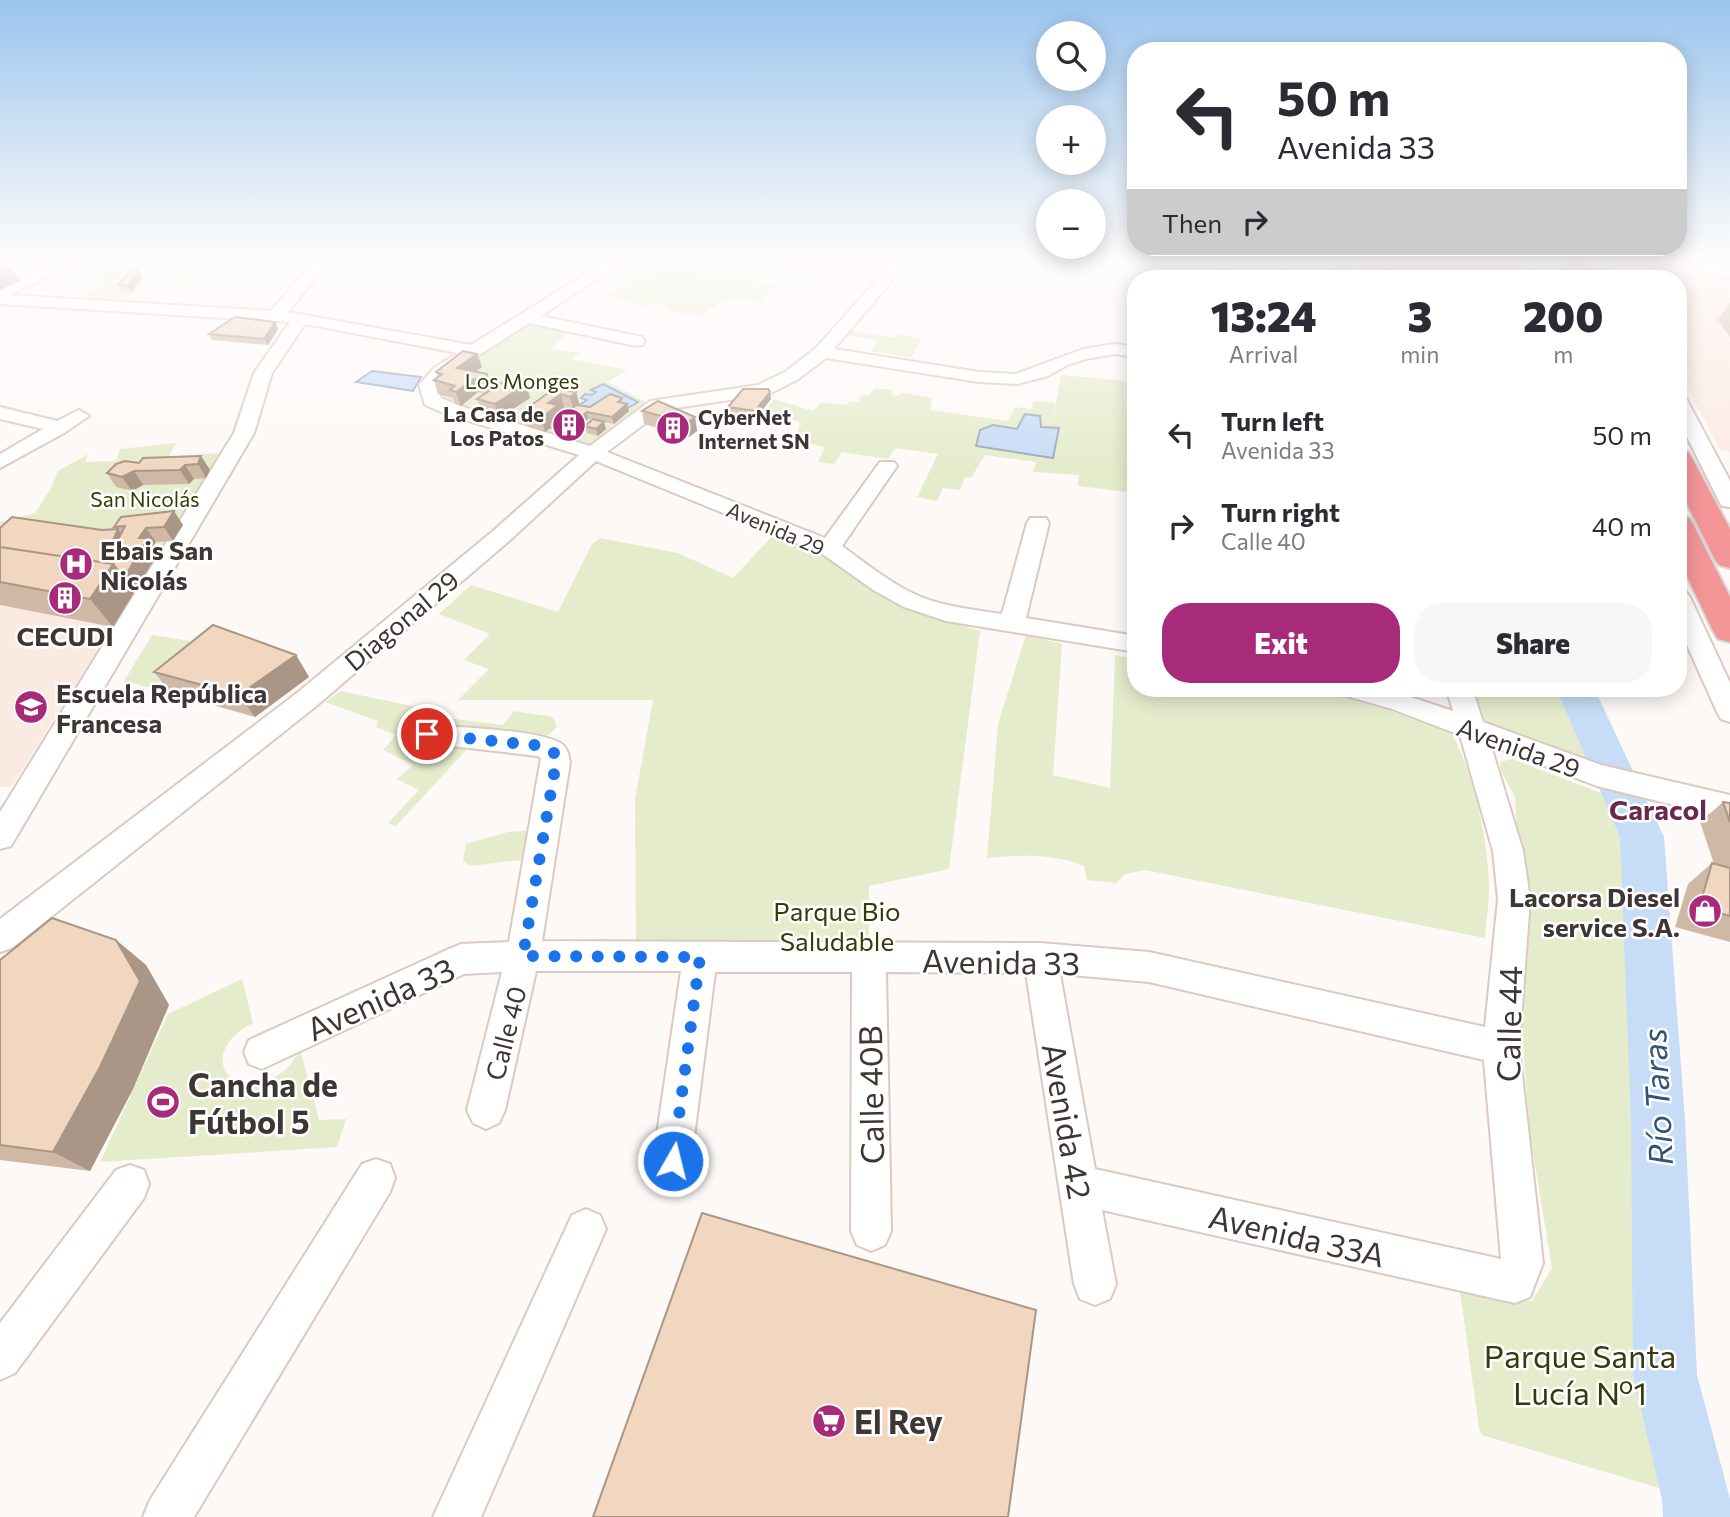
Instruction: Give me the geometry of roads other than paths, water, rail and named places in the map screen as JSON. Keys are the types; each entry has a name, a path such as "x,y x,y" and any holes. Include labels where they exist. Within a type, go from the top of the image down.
{"highway":[{"path":"1687,475 1730,558"},
{"path":"1687,543 1730,631"}],"street":[{"path":"0,837 244,433 262,373 295,326"},
{"path":"346,326 471,350"},
{"path":"434,378 510,326"},
{"path":"565,326 636,341"},
{"name":"Diagonal 29","path":"0,938 306,700 501,536 593,453 657,405 762,390 791,376 822,352 845,326"},
{"path":"429,340 437,351 434,378"},
{"path":"822,352 979,377 1017,379 1042,372 1061,360 1083,354 1115,349 1127,351"},
{"name":"Avenida 29","path":"434,378 432,401 453,410 593,453 829,548 883,586 912,602 946,613 1127,643"},
{"path":"0,413 56,426 57,429"},
{"path":"0,462 79,415"},
{"path":"1687,417 1730,501"},
{"path":"829,548 887,466"},
{"path":"1012,623 1038,523"},
{"path":"1687,617 1730,712"},
{"name":"Avenida 29","path":"1384,697 1597,775 1730,807"},
{"name":"Calle 44","path":"1462,697 1505,841 1514,898 1501,1047 1522,1263 1515,1282"},
{"name":"Calle 40","path":"427,734 543,746 554,753 556,762 523,956 486,1110"},
{"name":"Avenida 33","path":"262,1052 461,959 523,956 1040,958 1149,967 1501,1047"},
{"path":"673,1161 700,957"},
{"name":"Avenida 42","path":"1040,958 1095,1284"},
{"name":"Calle 40B","path":"869,959 871,1231"},
{"path":"167,1517 376,1178"},
{"path":"0,1358 130,1184"},
{"name":"Avenida 33A","path":"1079,1185 1515,1282"},
{"path":"457,1517 586,1229"}],"water":[{"path":"372,371 421,377 413,391 356,382"},
{"path":"603,384 638,402 617,410 578,406 587,400 581,398 585,394 592,395 596,392 591,390"},
{"path":"1025,414 1040,416 1041,427 1059,428 1053,458 976,446 980,430 993,425 1017,429"}],"waterway":[{"name":"Río Taras","path":"1579,697 1642,837 1658,1120 1665,1375 1696,1499 1697,1517"}],"place":[{"name":"La Casa de Los Patos","path":"569,425"},
{"name":"CyberNet Internet SN","path":"673,428"},
{"name":"Ebais San Nicolás","path":"76,564"},
{"name":"CECUDI","path":"65,598"},
{"name":"Escuela República Francesa","path":"31,707"},
{"name":"Lacorsa Diesel service S.A.","path":"1705,911"},
{"name":"Cancha de Fútbol 5","path":"163,1102"},
{"name":"El Rey","path":"829,1421"}],"district":[{"name":"Caracol","path":"1658,809"}],"park label":[{"name":"Los Monges","path":"522,380"},
{"name":"San Nicolás","path":"145,498"},
{"name":"Parque Bio Saludable","path":"837,925"},
{"name":"Parque Santa Lucía Nº1","path":"1580,1374"}]}
